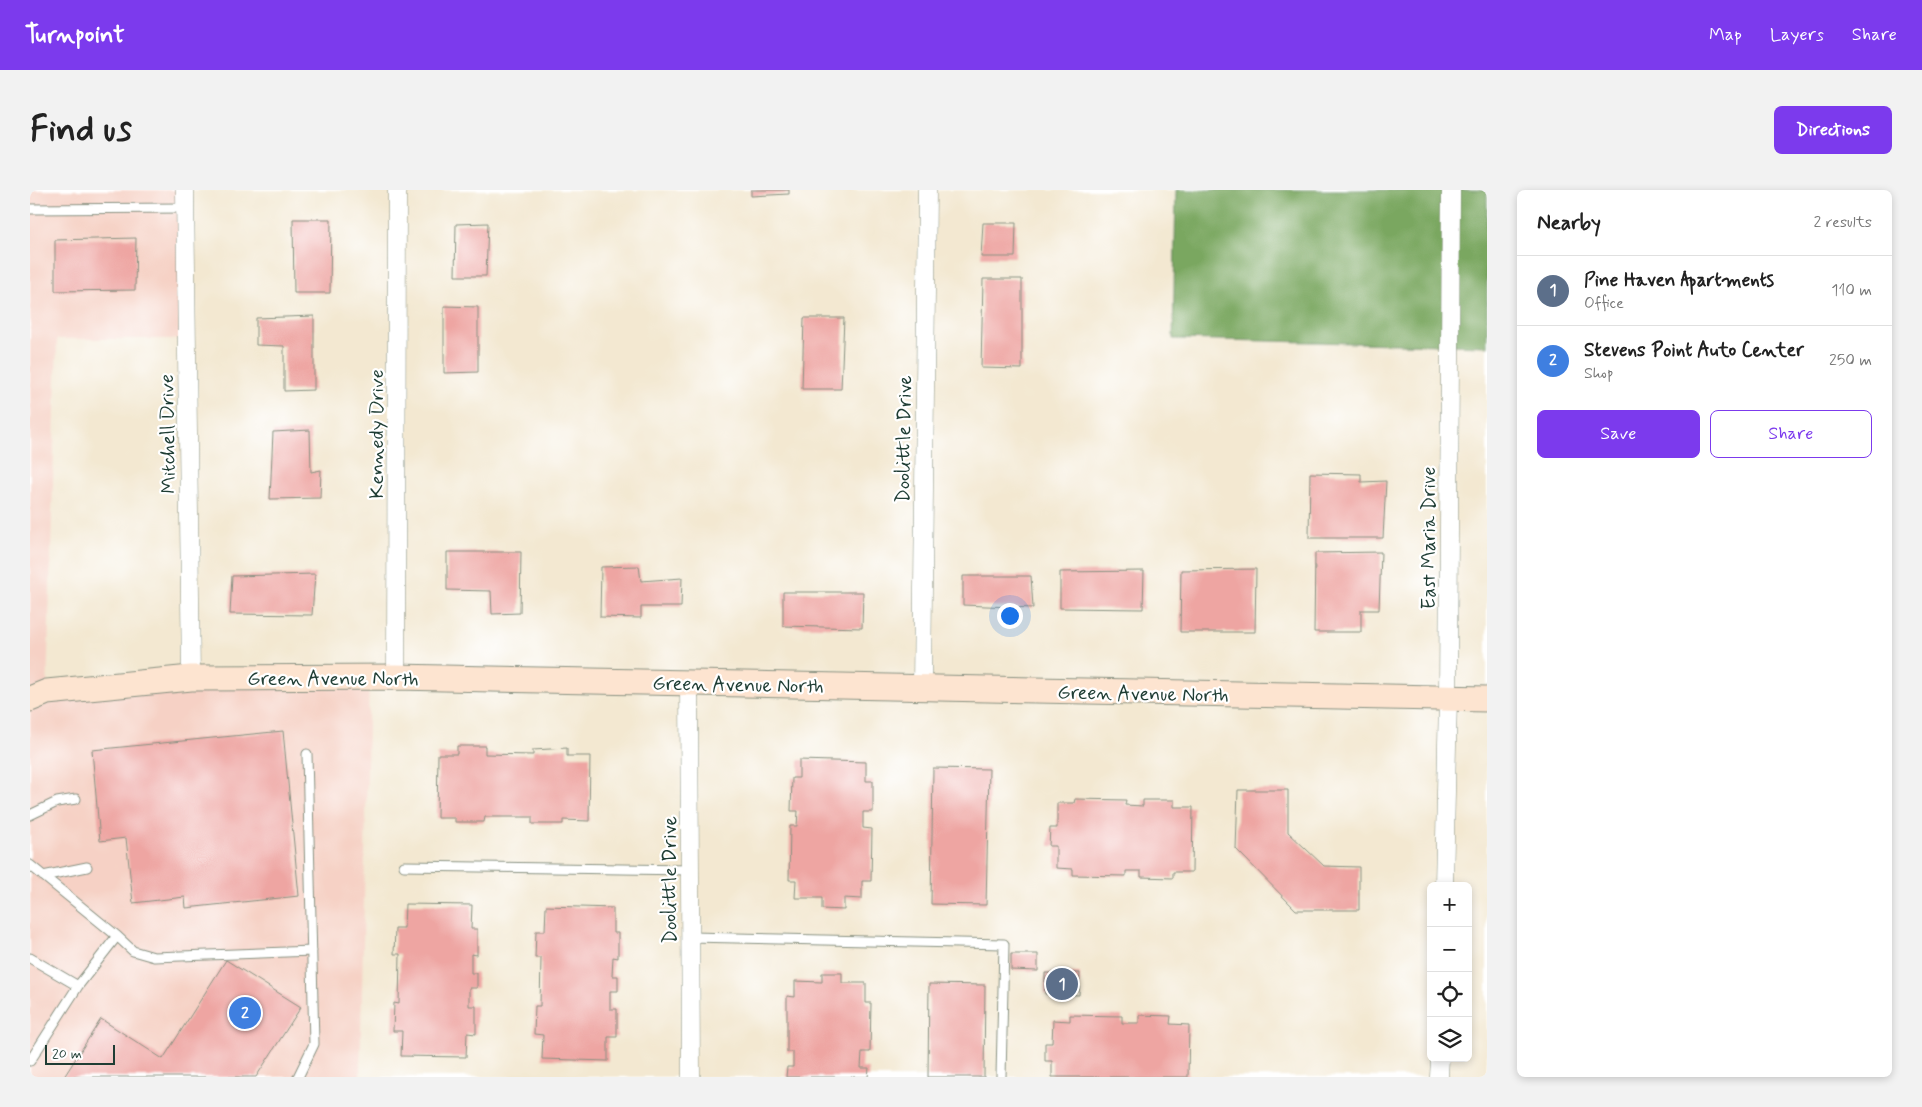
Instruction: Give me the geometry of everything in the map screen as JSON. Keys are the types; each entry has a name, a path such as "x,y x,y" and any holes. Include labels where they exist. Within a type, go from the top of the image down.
{"street":[{"name":"Mitchell Drive","path":"185,190 191,678"},
{"name":"Kennedy Drive","path":"396,678 397,190"},
{"name":"Doolittle Drive","path":"922,689 927,190"},
{"name":"East Maria Drive","path":"1444,882 1448,698 1451,190"},
{"name":"Green Avenue North","path":"30,699 47,692 191,678 396,678 689,682 922,689 1487,699"},
{"name":"Doolittle Drive","path":"689,682 691,1077"},
{"path":"1439,1077 1440,1062"}],"lane":[{"path":"30,209 185,208"},
{"path":"298,1077 314,1044 307,754"},
{"path":"30,815 57,802 76,800"},
{"path":"30,866 133,951 154,957 312,951"},
{"path":"404,866 691,870"},
{"path":"43,876 87,867"},
{"path":"30,1061 78,986 117,936"},
{"path":"691,938 1004,944 1001,1077"},
{"path":"30,958 78,986"}],"shaded area":[{"path":"30,190 185,190 187,339 57,339 47,692 369,678 360,1077 30,1077"}],"green space":[{"path":"1176,190 1487,190 1487,346 1173,339"}],"building":[{"path":"751,190 789,190 789,194 751,196"},
{"path":"293,219 331,219 330,293 294,293"},
{"path":"488,223 486,276 455,276 456,224"},
{"path":"983,223 1016,223 1015,257 981,257"},
{"path":"136,238 135,290 55,291 55,240"},
{"path":"983,279 1022,279 1022,369 981,368"},
{"path":"444,306 478,307 478,372 444,373"},
{"path":"314,316 314,390 284,391 284,346 256,345 256,318"},
{"path":"804,318 844,318 841,389 802,389"},
{"path":"310,430 311,472 321,470 320,498 270,499 273,432"},
{"path":"1310,473 1361,474 1361,482 1386,481 1383,538 1309,538"},
{"path":"447,552 521,552 520,613 492,614 491,591 447,590"},
{"path":"1381,552 1379,610 1361,610 1361,632 1314,632 1315,553"},
{"path":"639,566 641,581 682,578 681,607 641,607 641,618 600,617 601,567"},
{"path":"1256,569 1255,632 1180,632 1181,570"},
{"path":"1144,571 1143,609 1060,608 1060,572"},
{"path":"315,574 312,615 230,614 232,576"},
{"path":"963,576 1031,576 1033,608 963,605"},
{"path":"783,592 863,592 862,628 783,626"},
{"path":"283,731 299,896 186,908 185,897 133,903 126,838 100,841 92,750"},
{"path":"457,746 485,746 485,754 533,755 533,750 567,748 567,756 590,756 589,821 563,820 563,824 532,824 532,817 485,817 484,822 455,822 455,818 437,818 438,754 457,754"},
{"path":"799,760 866,762 866,781 873,781 873,812 863,812 863,828 872,829 871,881 862,881 862,899 844,898 844,910 822,909 822,898 795,898 796,880 789,880 790,826 797,826 798,811 791,811 792,778 799,778"},
{"path":"933,768 989,769 986,905 931,904"},
{"path":"1238,790 1288,790 1288,832 1324,866 1359,867 1359,910 1296,910 1236,849"},
{"path":"1075,799 1126,800 1125,805 1143,806 1143,800 1174,800 1174,807 1193,807 1192,872 1173,872 1173,878 1141,877 1141,871 1126,871 1126,876 1073,875 1073,869 1056,868 1056,846 1049,846 1050,828 1057,828 1057,803 1074,803"},
{"path":"405,904 472,905 471,929 477,929 477,955 471,954 471,973 477,973 477,988 469,988 469,1006 476,1006 476,1034 467,1033 466,1057 401,1056 402,1031 393,1031 394,1003 399,1004 400,954 394,954 395,928 404,928"},
{"path":"546,906 613,908 613,933 618,933 618,958 613,957 612,976 618,976 618,991 610,991 610,1009 617,1009 617,1037 608,1037 608,1061 542,1059 543,1035 534,1034 535,1006 540,1006 541,958 535,958 536,931 545,931"},
{"path":"1011,954 1038,954 1038,971 1011,970"},
{"path":"226,960 301,1007 256,1077 64,1077 101,1019 163,1059"},
{"path":"822,973 842,973 842,983 866,983 866,1003 871,1003 870,1052 862,1052 861,1068 869,1068 868,1077 786,1077 787,1067 793,1067 793,1052 787,1052 787,996 795,997 795,981 822,982"},
{"path":"1045,973 1080,973 1079,995 1045,994"},
{"path":"929,984 985,985 984,1077 928,1077"},
{"path":"1070,1015 1122,1016 1122,1023 1139,1023 1139,1015 1171,1016 1170,1024 1189,1025 1188,1077 1052,1077 1052,1061 1045,1061 1045,1043 1052,1043 1053,1020 1070,1021"}],"place":[{"name":"Pine Haven Apartments","path":"1062,984"},
{"name":"Stevens Point Auto Center","path":"245,1013"}]}
